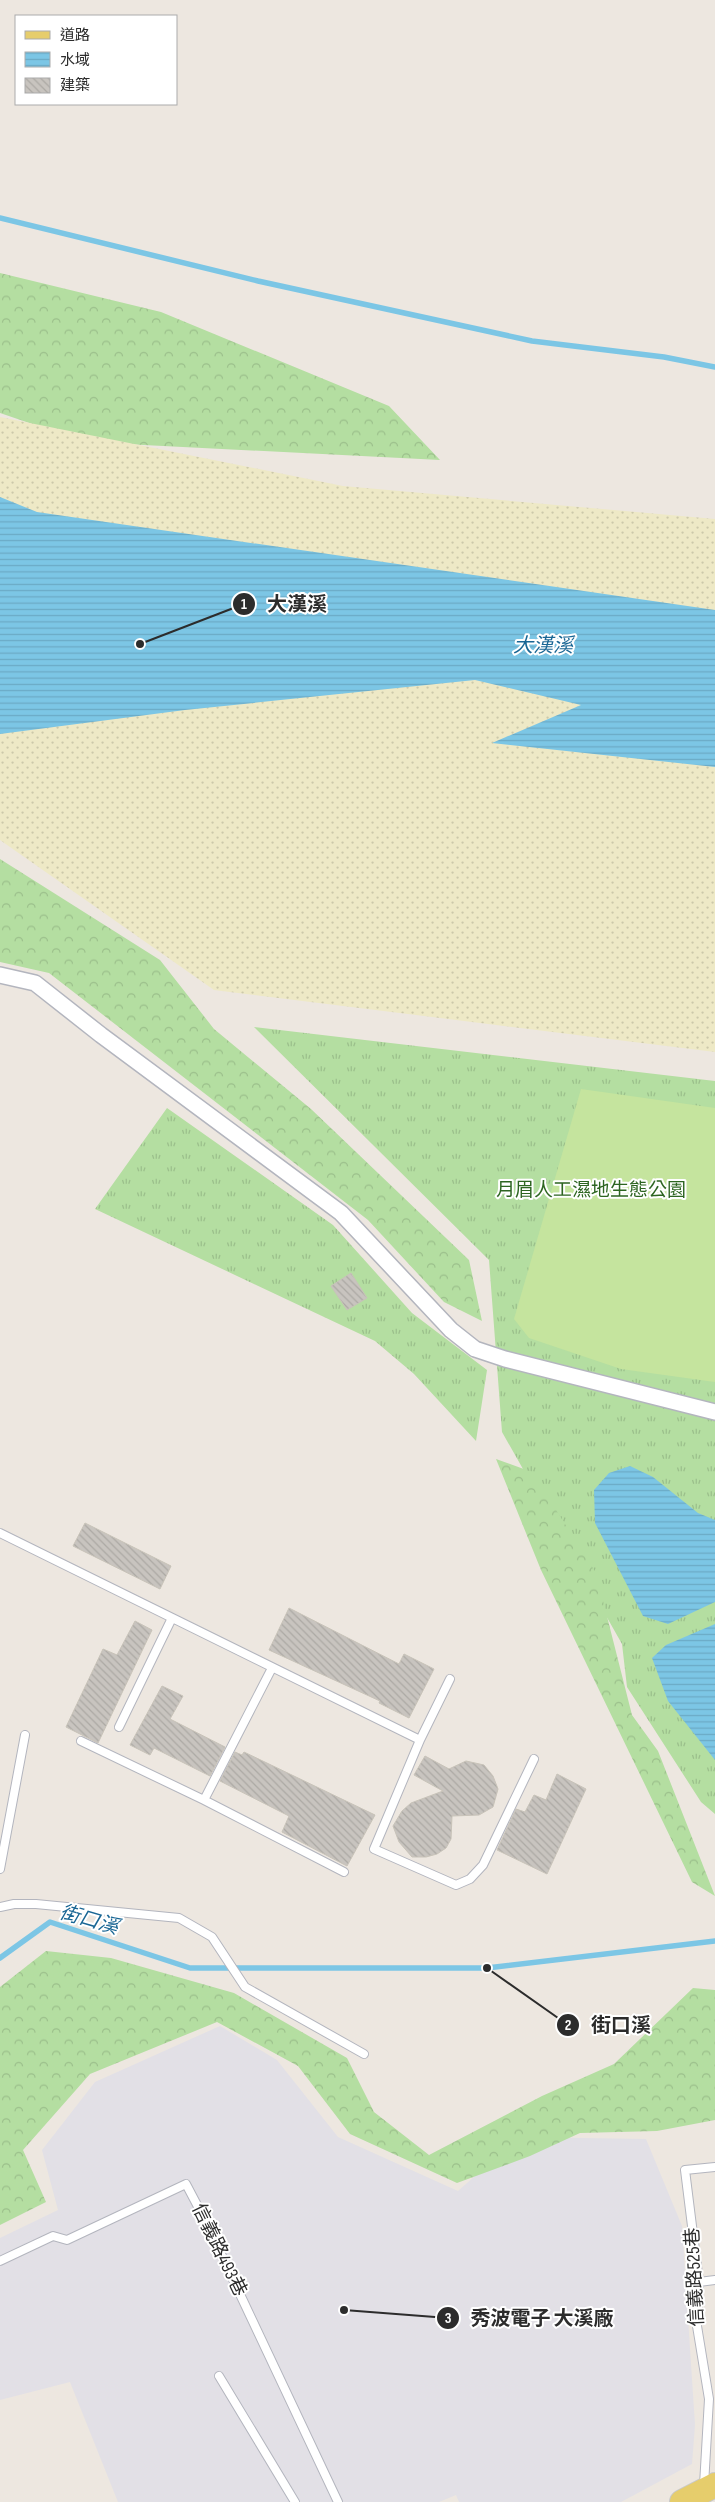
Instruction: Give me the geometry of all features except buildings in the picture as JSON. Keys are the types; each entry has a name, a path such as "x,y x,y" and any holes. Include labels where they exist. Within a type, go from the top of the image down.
{"main road":[{"path":"682,2502 708,2492"}],"street":[{"path":"0,975 35,983 101,1035 341,1214 451,1330 475,1349 505,1359 715,1412"}],"lane":[{"path":"0,1533 420,1740"},
{"path":"119,1727 172,1618"},
{"path":"204,1800 272,1668"},
{"path":"450,1679 420,1740 374,1850 456,1885 470,1879 483,1865 534,1759"},
{"path":"0,1869 25,1736"},
{"path":"81,1741 204,1800 344,1872"},
{"path":"0,1907 14,1904 36,1904 179,1918 212,1937 245,1987 364,2054"},
{"name":"信義路525巷","path":"708,2492 709,2399 697,2326 699,2282 685,2170 715,2167"},
{"name":"信義路493巷","path":"0,2261 53,2236 67,2240 186,2184 205,2220 338,2502"},
{"path":"699,2282 715,2280"},
{"path":"218,2376 295,2502"}],"shaded area":[{"path":"220,2026 277,2060 338,2137 458,2191 519,2137 646,2139 682,2226 695,2425 692,2464 621,2502 459,2502 456,2495 439,2502 118,2502 70,2382 0,2400 0,2238 58,2210 42,2150 95,2082"}],"green space":[{"path":"0,273 161,312 389,406 440,460 85,442 0,413"},
{"path":"0,859 160,960 214,1029 311,1109 469,1260 482,1321 444,1302 368,1220 49,973 0,962"},
{"name":"月眉人工濕地生態公園","path":"254,1027 715,1081 715,1814 701,1802 627,1687 622,1644 502,1432 489,1260"},
{"path":"581,1089 715,1108 715,1382 621,1369 529,1338 514,1319"},
{"path":"167,1108 333,1225 412,1313 487,1370 476,1441 414,1374 375,1341 95,1209"},
{"path":"496,1459 532,1472 596,1573 632,1715 658,1751 715,1896 692,1882 541,1570"},
{"path":"46,1951 111,1958 234,1993 347,2058 374,2112 429,2155 542,2096 614,2064 693,1988 715,1990 715,2120 657,2131 580,2133 530,2156 457,2183 350,2134 298,2066 217,2022 90,2074 23,2150 46,2202 0,2225 0,1987"}],"sand":[{"path":"0,417 343,486 715,519 715,1052 214,990 0,840"}],"water":[{"path":"0,497 37,512 715,610 715,767 492,743 581,705 475,680 185,710 0,734"},
{"path":"630,1466 653,1477 698,1513 715,1520 715,1602 668,1624 643,1616 595,1523 594,1490 609,1473"},
{"path":"715,1624 715,1760 668,1701 652,1658 666,1645"}],"waterway":[{"path":"0,218 258,281 532,341 664,357 715,367"},
{"name":"街口溪","path":"0,1958 50,1922 190,1968 487,1968 715,1941"}],"place":[{"name":"大漢溪","path":"140,644"},
{"name":"街口溪","path":"487,1968"},
{"name":"秀波電子 大溪廠","path":"344,2310"}]}
